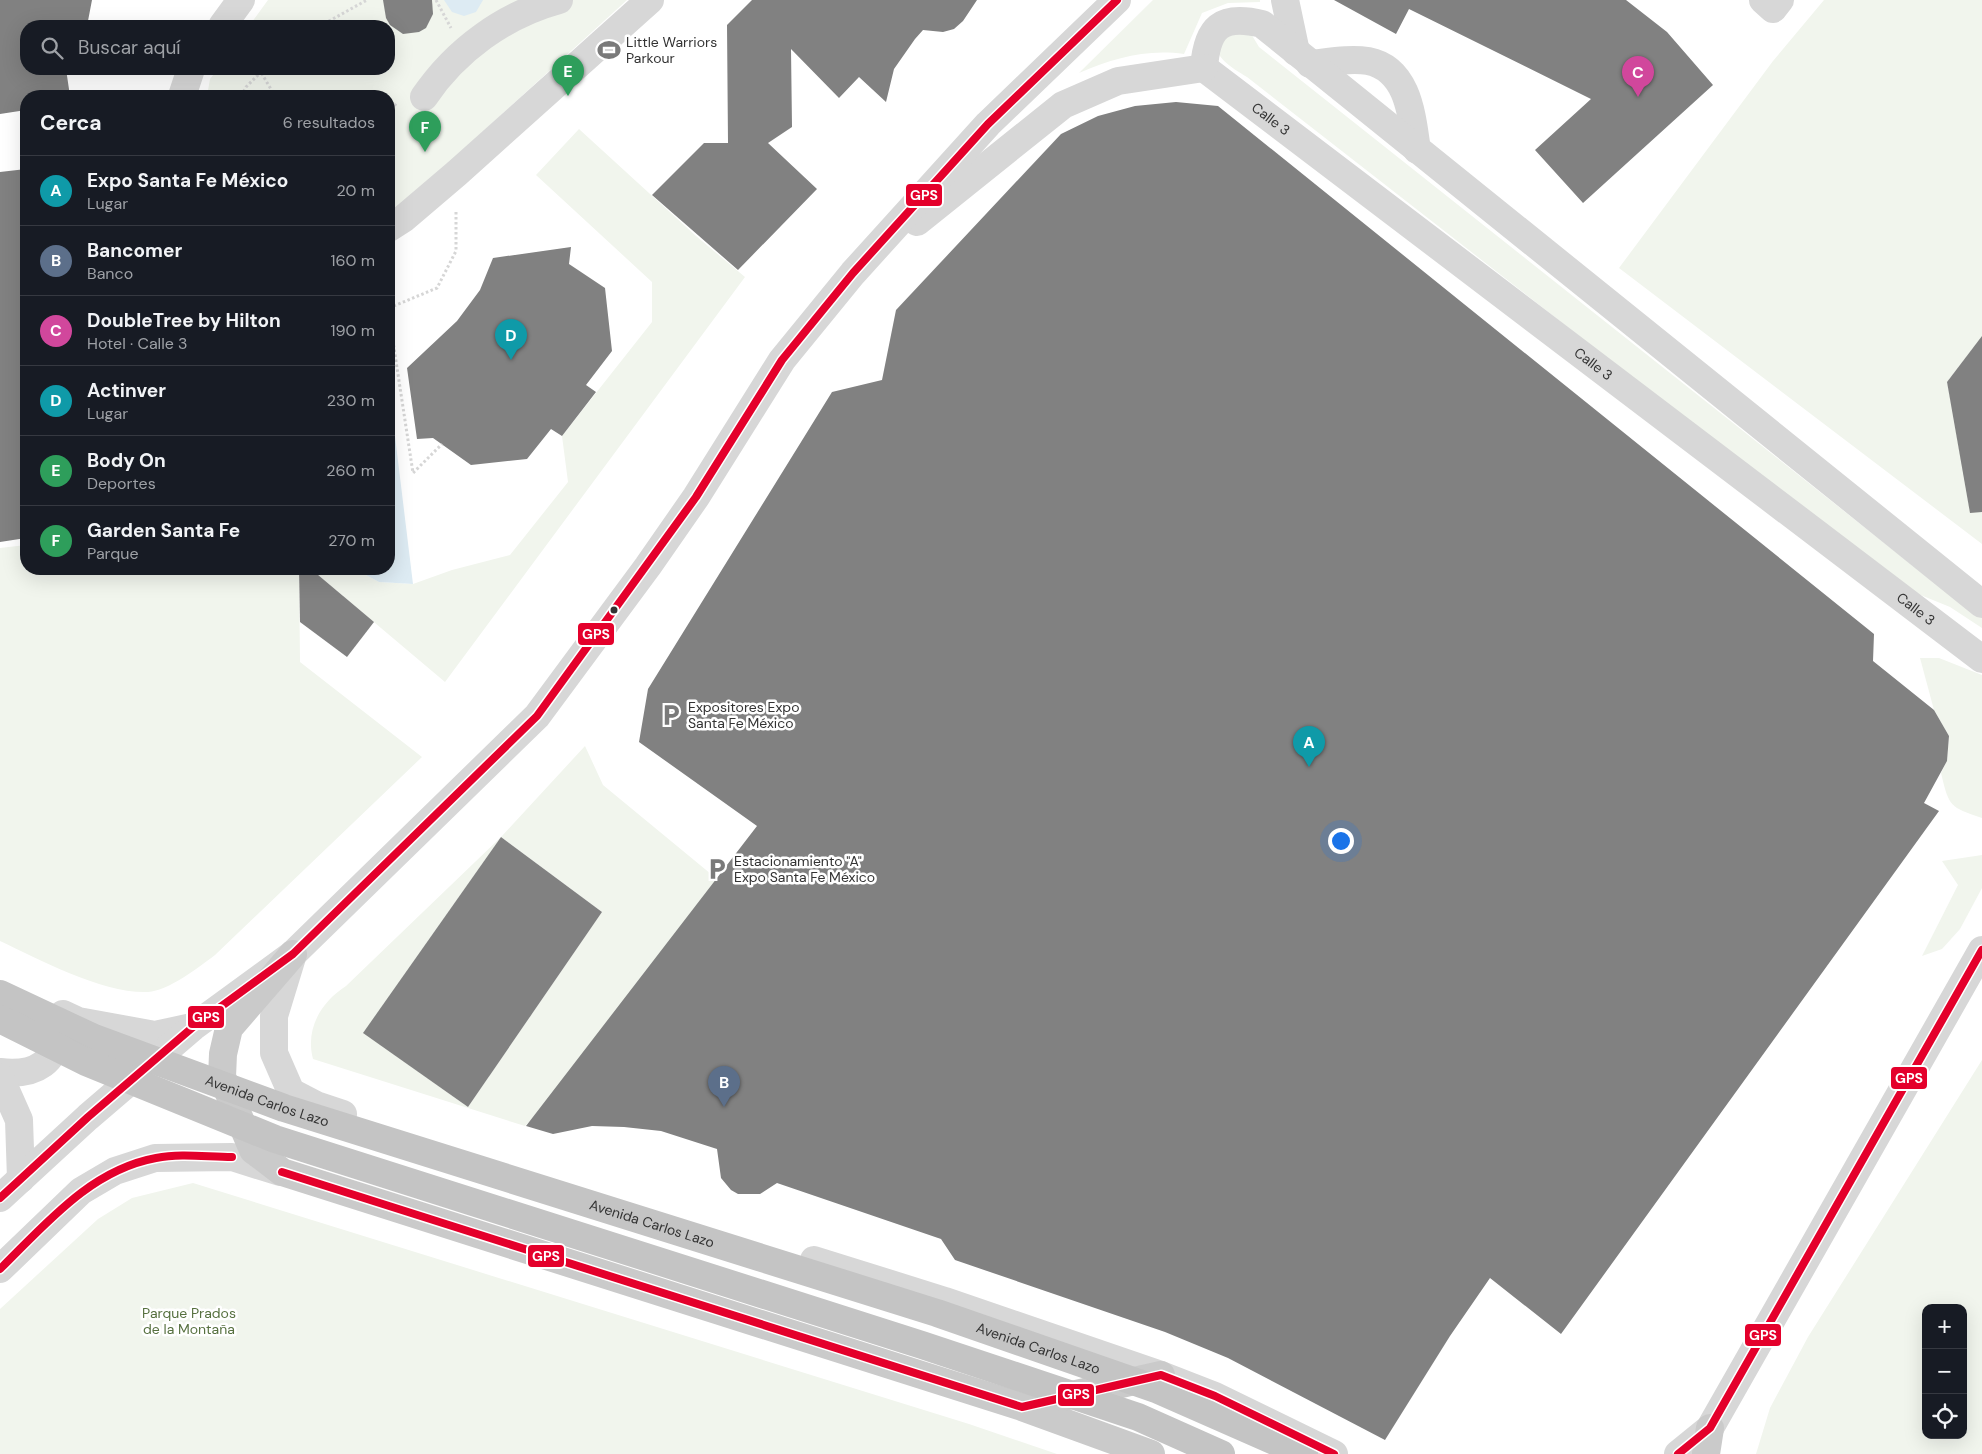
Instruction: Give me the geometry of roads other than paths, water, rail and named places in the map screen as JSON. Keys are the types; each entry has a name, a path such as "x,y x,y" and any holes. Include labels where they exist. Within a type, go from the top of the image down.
{"highway":[{"name":"Avenida Carlos Lazo","path":"0,994 94,1038 284,1108 937,1313 1156,1388 1304,1454"},
{"path":"0,1019 86,1062 275,1139 922,1345 1138,1417 1221,1454"}],"main road":[{"path":"293,954 230,1028 223,1054 222,1077 253,1150 282,1172 1022,1406 1151,1454"},
{"path":"1022,1406 1162,1375"}],"street":[{"path":"227,20 242,0"},
{"path":"424,97 440,74 466,49 501,24 535,7 559,0"},
{"path":"395,224 456,173 650,0"},
{"path":"0,1198 193,1027 293,954 537,716 654,558 696,497 782,360 853,273 988,124 1117,0"},
{"path":"1285,0 1299,48"},
{"path":"1299,48 1306,0"},
{"path":"1763,0 1773,8 1780,0"},
{"path":"853,273 1063,105 1118,81 1204,68 1205,52 1211,34 1218,26 1230,20 1244,19 1262,24 1299,48 1417,150 1982,604"},
{"path":"1299,48 1349,60 1370,61 1387,69 1404,88 1411,111 1417,150"},
{"name":"Calle 3","path":"1204,68 1982,659"},
{"path":"184,90 189,75"},
{"path":"1678,1454 1708,1441 1982,950"},
{"name":"Avenida Carlos Lazo","path":"293,954 274,1016 274,1053 291,1092 316,1105 544,1178 936,1298 1162,1375 1216,1396 1334,1454"},
{"path":"0,986 78,1021 155,1035 193,1027"},
{"path":"0,1072 16,1074 34,1069 48,1062 54,1052 57,1036 53,1019 39,1003"},
{"path":"0,1077 19,1120 21,1179"},
{"path":"0,1269 81,1191 115,1171 155,1158 232,1157 282,1172"}],"place":[{"name":"Little Warriors Parkour","path":"609,50"},
{"name":"Body On","path":"568,96"},
{"name":"DoubleTree by Hilton","path":"1638,97"},
{"name":"Garden Santa Fe","path":"425,152"},
{"name":"Actinver","path":"511,360"},
{"name":"Expositores Expo Santa Fe México","path":"671,715"},
{"name":"Expo Santa Fe México","path":"1309,767"},
{"name":"Estacionamiento \"A\" Expo Santa Fe México","path":"717,869"},
{"name":"Bancomer","path":"724,1107"}],"park label":[{"name":"Parque Prados de la Montaña","path":"189,1322"}]}
